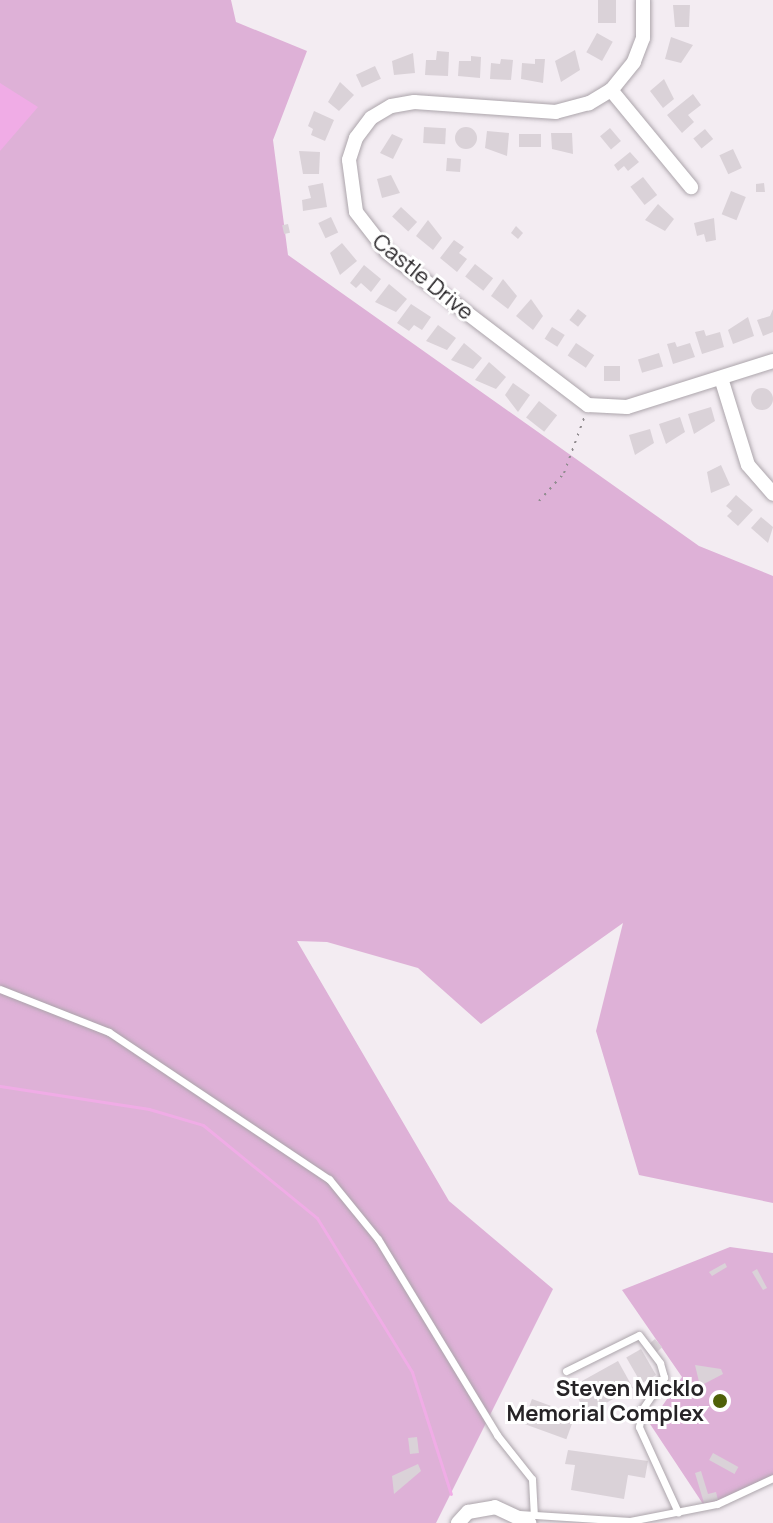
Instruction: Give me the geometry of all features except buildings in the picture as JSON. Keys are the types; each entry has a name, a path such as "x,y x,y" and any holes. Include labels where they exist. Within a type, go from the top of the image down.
{"street":[{"name":"Castle Drive","path":"588,405 378,244 356,212 349,160 362,127 381,111 403,103 556,112 589,103 611,90 639,50 643,0"},
{"path":"611,90 691,187"},
{"path":"588,405 627,407 773,361"},
{"path":"721,378 748,465 773,494"},
{"path":"458,1523 480,1508 526,1517"}],"lane":[{"path":"0,989 109,1032 329,1179 378,1239 497,1435 532,1479 526,1517 622,1521 717,1504 773,1478"},
{"path":"566,1371 639,1335 664,1377 642,1410 639,1427 678,1512"}],"path":[{"path":"539,501 564,473 588,405"}],"shaded area":[{"path":"0,0 231,0 236,22 307,51 273,140 288,255 699,546 773,576 773,1203 639,1175 596,1031 623,923 481,1024 418,968 327,942 297,941 449,1201 553,1289 436,1523 0,1523"},
{"path":"0,83 38,107 0,151"},
{"name":"Steven Micklo Memorial Complex","path":"730,1247 773,1253 773,1480 707,1510 650,1424 682,1377 622,1290"}],"waterway":[{"path":"0,1086 149,1109 203,1125 317,1218 412,1372 451,1494"}],"place":[{"name":"Steven Micklo Memorial Complex","path":"720,1401"}]}
